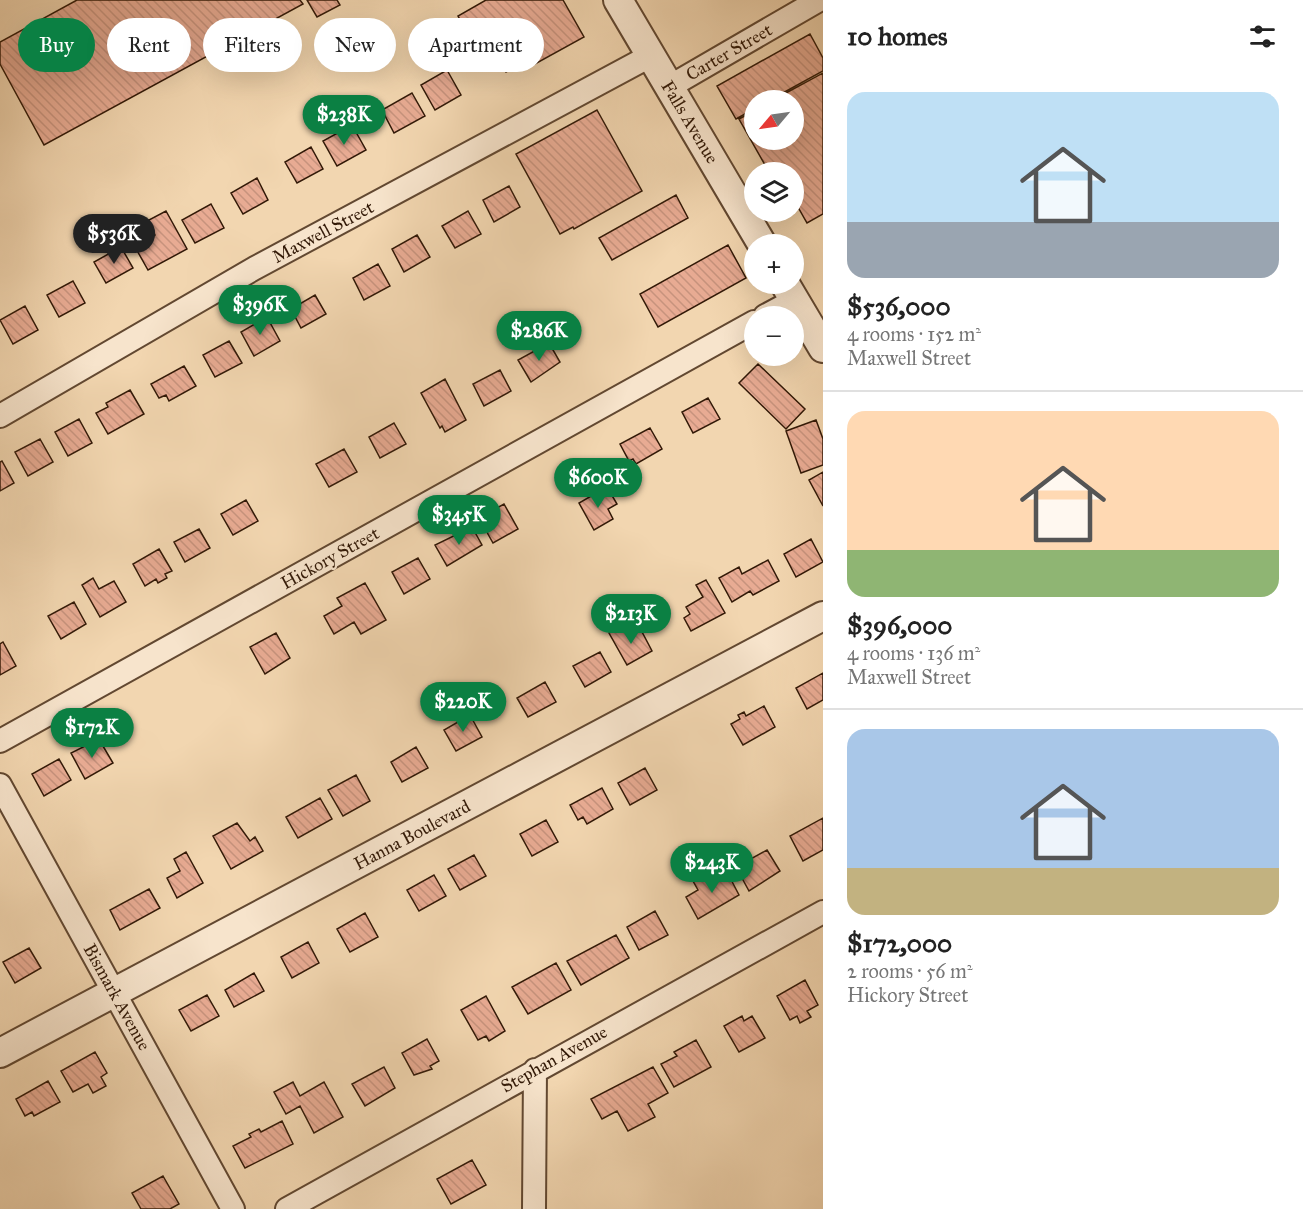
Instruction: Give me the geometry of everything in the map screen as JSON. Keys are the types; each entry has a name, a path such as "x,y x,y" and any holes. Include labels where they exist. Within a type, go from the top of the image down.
{"street":[{"name":"Falls Avenue","path":"618,0 756,234"},
{"name":"Carter Street","path":"669,87 819,0"},
{"name":"Maxwell Street","path":"0,417 255,268 651,56"},
{"path":"775,306 788,294"},
{"path":"791,294 823,348"},
{"name":"Hickory Street","path":"0,741 744,328"},
{"name":"Hanna Boulevard","path":"0,1053 823,616"},
{"name":"Bismark Avenue","path":"0,785 233,1209"},
{"name":"Stephan Avenue","path":"287,1209 823,912"},
{"path":"534,1209 535,1070"}],"building":[{"path":"77,0 300,0 303,4 277,18 203,18 203,58 191,65 191,18 107,18 107,72 178,72 44,145 0,64 0,42 18,32 18,72 95,72 95,18 44,18"},
{"path":"307,0 337,0 340,5 317,17"},
{"path":"486,0 563,0 584,37 544,59 544,18 459,18 458,16"},
{"path":"810,34 823,58 823,71 788,90 744,90 744,115 736,119 717,86"},
{"path":"444,72 448,72 461,95 435,110 421,85"},
{"path":"823,73 823,214 807,223 804,218 804,162 763,162 757,150 804,150 804,90 792,90"},
{"path":"412,93 425,116 394,133 382,110"},
{"path":"597,110 642,191 574,229 573,227 560,234 516,154"},
{"path":"744,116 744,128 739,119"},
{"path":"352,125 366,150 337,166 323,141"},
{"path":"311,147 323,169 297,183 285,162"},
{"path":"257,178 268,200 243,214 231,193"},
{"path":"509,186 520,207 494,222 483,200"},
{"path":"676,195 688,218 612,260 599,238"},
{"path":"211,204 224,228 195,243 182,220"},
{"path":"166,211 187,249 148,270 135,247 155,235 147,221"},
{"path":"468,211 481,234 455,248 442,226"},
{"path":"417,235 430,257 404,272 392,249"},
{"path":"728,245 744,274 744,279 658,327 640,294"},
{"path":"121,247 133,268 106,283 94,262"},
{"path":"378,264 390,286 364,300 353,278"},
{"path":"73,281 85,303 59,317 47,295"},
{"path":"315,295 326,314 301,328 291,309"},
{"path":"25,306 38,330 13,344 0,320"},
{"path":"267,317 280,341 254,356 241,332"},
{"path":"229,341 242,363 215,377 203,355"},
{"path":"549,343 560,362 531,382 518,360"},
{"path":"184,366 196,386 169,401 166,395 159,398 151,384"},
{"path":"756,366 760,366 805,409 786,429 739,383"},
{"path":"500,370 511,391 484,406 473,384"},
{"path":"445,379 466,420 445,432 442,426 440,428 421,393"},
{"path":"130,390 144,414 108,434 96,413 108,407 106,403"},
{"path":"708,398 720,419 693,433 682,412"},
{"path":"79,419 92,443 68,456 55,432"},
{"path":"816,420 823,439 823,465 801,473 786,431"},
{"path":"394,423 406,444 380,458 369,437"},
{"path":"650,428 662,449 636,464 633,459 629,461 620,444"},
{"path":"40,439 53,462 28,476 15,452"},
{"path":"344,449 357,472 329,487 316,464"},
{"path":"2,461 14,483 0,491 0,462"},
{"path":"823,472 823,506 809,480"},
{"path":"598,492 601,497 610,492 617,504 608,509 613,519 594,530 579,503"},
{"path":"246,500 258,521 233,535 221,514"},
{"path":"504,504 518,529 493,543 479,518"},
{"path":"472,527 482,545 447,566 435,545"},
{"path":"199,529 210,548 185,562 174,542"},
{"path":"811,539 823,562 796,577 784,554"},
{"path":"159,549 172,571 165,574 167,578 158,583 156,579 145,586 133,564"},
{"path":"418,558 430,579 404,594 392,572"},
{"path":"768,560 779,581 753,595 750,591 732,602 719,578 739,567 742,574"},
{"path":"93,578 99,589 114,581 126,602 100,617 82,585"},
{"path":"706,580 725,613 691,631 684,618 690,614 686,607 703,597 696,585"},
{"path":"365,583 386,620 361,634 354,622 334,634 324,616 342,606 337,598"},
{"path":"74,602 86,624 61,639 48,616"},
{"path":"622,626 628,637 641,630 652,651 627,665 609,633"},
{"path":"276,633 290,658 265,674 250,647"},
{"path":"3,642 16,666 0,675 0,644"},
{"path":"600,652 611,672 585,687 573,666"},
{"path":"823,673 823,700 807,709 796,688"},
{"path":"545,682 556,702 528,717 517,698"},
{"path":"764,706 775,727 743,745 731,724 740,719 738,715 744,712 746,716"},
{"path":"470,715 482,737 456,751 444,730"},
{"path":"100,741 113,763 85,779 71,753"},
{"path":"416,747 428,768 402,782 391,762"},
{"path":"59,759 71,780 44,796 32,774"},
{"path":"645,768 657,790 630,805 618,783"},
{"path":"356,775 370,801 343,816 328,790"},
{"path":"602,788 613,809 587,824 583,817 578,820 570,805"},
{"path":"320,798 332,819 298,838 286,817"},
{"path":"823,818 823,850 803,861 790,836"},
{"path":"546,820 558,842 532,856 520,834"},
{"path":"237,823 250,841 255,837 263,851 231,869 213,836"},
{"path":"767,850 780,871 749,891 736,867"},
{"path":"186,852 203,883 177,898 167,878 180,871 174,859"},
{"path":"474,855 486,876 460,890 448,869"},
{"path":"727,872 739,895 698,919 686,897 698,890 693,881 707,874 710,881"},
{"path":"434,875 446,896 419,911 407,890"},
{"path":"149,889 160,908 120,930 110,910"},
{"path":"655,911 668,935 639,950 627,927"},
{"path":"365,913 378,937 350,952 337,929"},
{"path":"616,935 629,958 581,985 567,961"},
{"path":"308,942 319,963 292,978 281,957"},
{"path":"29,948 41,968 15,983 3,962"},
{"path":"556,963 571,990 528,1014 512,987"},
{"path":"254,973 264,991 234,1007 225,990"},
{"path":"805,980 818,1005 807,1011 811,1017 800,1023 797,1016 790,1020 777,996"},
{"path":"207,995 219,1016 191,1031 179,1010"},
{"path":"486,996 505,1031 489,1041 486,1036 478,1040 461,1010"},
{"path":"742,1016 744,1021 752,1016 765,1038 739,1052 724,1026"},
{"path":"427,1039 439,1061 430,1066 432,1069 414,1075 402,1053"},
{"path":"696,1040 711,1067 674,1087 661,1064 677,1056 674,1052"},
{"path":"95,1052 107,1073 101,1077 106,1086 93,1093 88,1084 73,1092 61,1071"},
{"path":"384,1067 395,1088 365,1106 352,1084"},
{"path":"653,1067 668,1093 648,1104 655,1117 628,1131 617,1111 602,1119 591,1099"},
{"path":"48,1081 60,1102 34,1116 32,1112 25,1116 16,1099"},
{"path":"293,1082 300,1096 324,1082 343,1117 314,1133 300,1106 286,1114 274,1092"},
{"path":"282,1121 293,1144 245,1168 233,1146 251,1137 249,1134 259,1129 261,1132"},
{"path":"472,1160 486,1185 451,1204 437,1179"},
{"path":"163,1176 179,1204 170,1209 141,1209 132,1193"}]}
